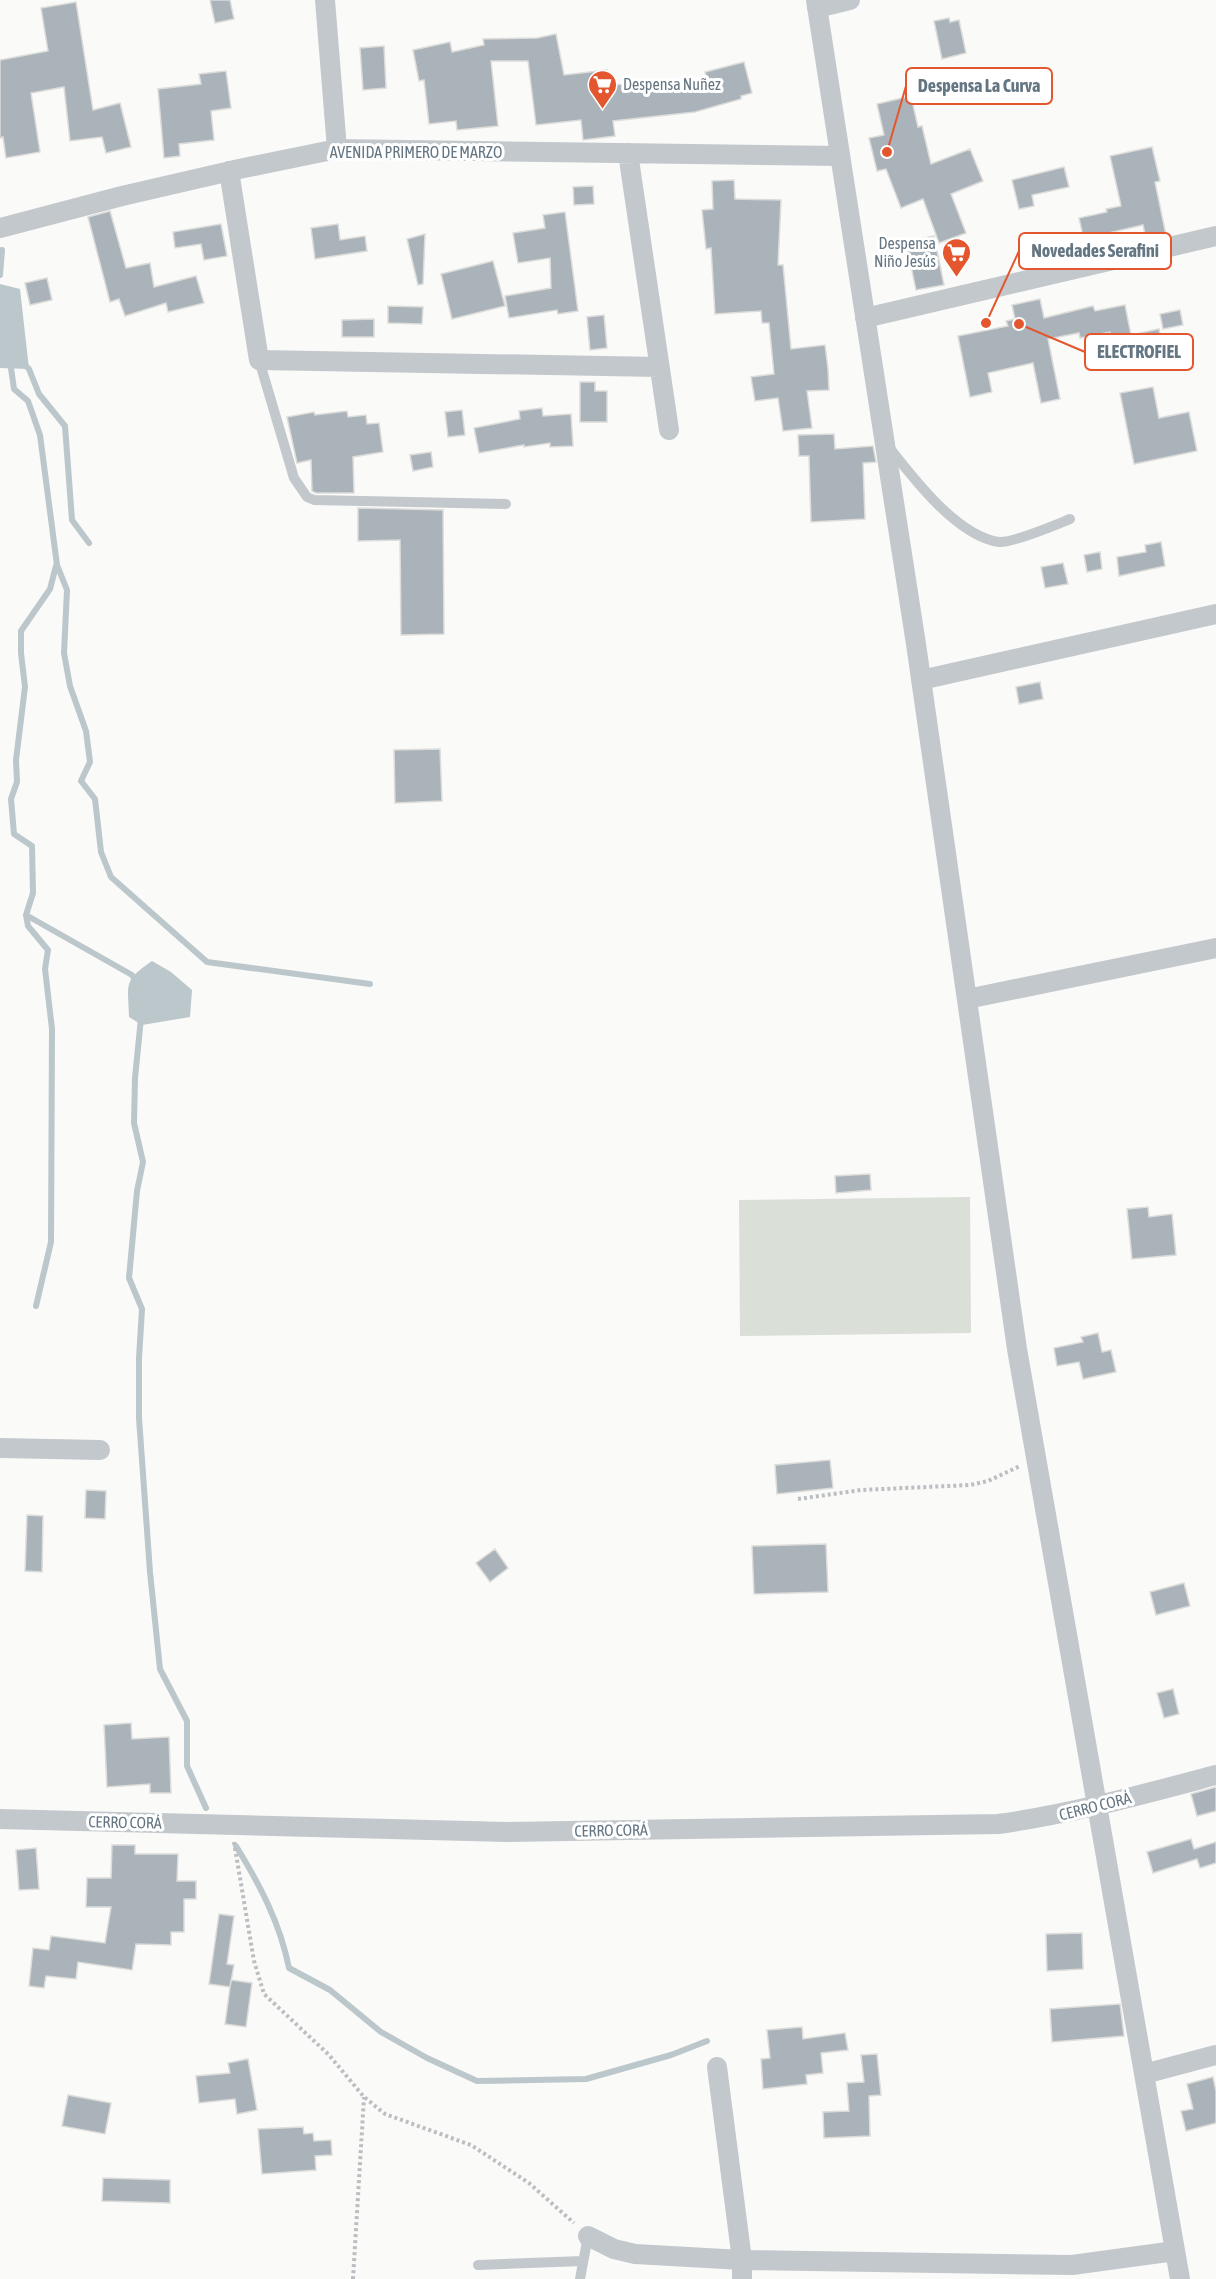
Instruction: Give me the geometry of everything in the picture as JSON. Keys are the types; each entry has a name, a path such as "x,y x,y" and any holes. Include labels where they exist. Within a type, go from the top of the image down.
{"street":[{"path":"326,0 337,149"},
{"path":"850,0 816,4 921,680 1017,1349 1180,2279"},
{"name":"AVENIDA PRIMERO DE MARZO","path":"0,228 122,196 337,149 840,156"},
{"path":"628,153 669,430"},
{"path":"229,171 259,360 659,367"},
{"path":"865,318 1216,236"},
{"path":"921,680 1216,614"},
{"path":"967,999 1216,948"},
{"path":"0,1448 100,1450"},
{"name":"CERRO CORÁ","path":"0,1819 507,1832 998,1824 1050,1817 1216,1775"},
{"path":"1144,2074 1216,2055"},
{"path":"717,2067 742,2269"},
{"path":"588,2236 614,2249 635,2254 742,2269 1072,2265 1175,2251"}],"lane":[{"path":"259,360 294,478 307,496 314,500 506,504"},
{"path":"884,441 928,496 979,536 1001,542 1070,519"},
{"path":"580,2279 588,2236"},
{"path":"478,2265 583,2261"}],"path":[{"path":"798,1499 861,1490 970,1485 1006,1473 1036,1457"},
{"path":"231,1825 254,1961 264,1994 329,2055 364,2097 386,2114 471,2145 529,2183 588,2236"},
{"path":"353,2279 364,2097"}],"shaded area":[{"path":"0,284 20,289 29,369 0,368"},
{"path":"152,961 171,972 192,990 190,1017 142,1025 129,1017 129,984 136,973"},
{"path":"970,1197 971,1333 740,1336 739,1200"}],"building":[{"path":"210,0 230,0 234,19 215,23"},
{"path":"76,2 93,110 120,103 131,147 106,153 102,137 70,141 64,87 31,93 40,152 6,158 3,137 0,138 0,60 48,51 41,8"},
{"path":"949,18 950,22 959,20 966,53 942,59 934,21"},
{"path":"556,34 564,75 607,70 609,86 636,82 637,87 674,82 675,92 708,83 705,72 744,62 752,93 741,96 741,99 695,112 613,121 615,136 583,140 581,120 536,125 528,61 491,61 498,126 457,130 456,121 429,124 424,80 419,81 413,50 450,42 452,52 484,45 483,39 537,38"},
{"path":"384,46 386,88 363,90 360,48"},
{"path":"226,71 231,108 211,111 214,140 179,144 180,156 164,158 158,89 201,84 199,74"},
{"path":"911,96 918,127 922,126 931,164 970,149 983,181 951,194 966,233 939,243 923,199 901,208 886,169 877,171 869,138 884,135 877,104"},
{"path":"1152,147 1160,181 1155,182 1166,235 1146,239 1143,225 1104,234 1107,249 1087,254 1079,218 1107,212 1106,209 1121,206 1110,156"},
{"path":"1064,167 1069,187 1032,195 1034,206 1019,209 1012,180"},
{"path":"734,180 735,199 781,200 778,265 783,265 791,349 825,345 829,390 807,391 812,428 783,431 778,398 755,401 751,377 774,374 769,323 762,323 761,311 715,314 711,248 706,249 702,210 713,209 712,181"},
{"path":"593,186 594,204 574,205 573,187"},
{"path":"110,211 126,268 150,263 154,287 196,276 204,303 168,312 166,303 125,316 119,299 110,302 88,217"},
{"path":"565,212 578,311 558,314 557,310 509,318 505,296 551,288 550,258 518,263 513,233 545,228 543,215"},
{"path":"221,224 227,256 204,260 201,244 175,248 173,232"},
{"path":"338,224 340,240 365,236 367,251 315,259 311,228"},
{"path":"425,234 423,284 418,285 407,239"},
{"path":"934,236 944,285 916,290 906,242"},
{"path":"493,261 505,306 452,319 441,274"},
{"path":"47,278 52,300 30,305 25,283"},
{"path":"1040,299 1044,318 1093,306 1095,311 1125,305 1131,335 1112,339 1110,332 1080,338 1079,333 1048,339 1060,399 1041,403 1033,363 988,373 992,392 970,397 958,336 1008,326 1006,321 1015,319 1012,305"},
{"path":"388,306 423,307 422,324 388,323"},
{"path":"1180,310 1183,325 1163,329 1160,314"},
{"path":"604,315 607,348 590,350 587,317"},
{"path":"374,319 374,337 342,337 342,320"},
{"path":"1159,329 1166,366 1147,369 1140,333"},
{"path":"580,382 595,382 595,391 607,391 607,422 580,422"},
{"path":"1153,387 1159,418 1189,412 1197,451 1134,464 1120,393"},
{"path":"542,408 543,416 571,414 573,446 550,447 550,443 479,453 474,428 520,419 519,411"},
{"path":"462,410 465,435 448,437 445,412"},
{"path":"347,411 348,417 366,415 367,424 379,423 383,452 353,457 354,493 316,493 312,491 311,460 297,463 287,417 314,412 315,415"},
{"path":"834,434 835,449 873,446 876,462 863,463 865,519 811,522 809,456 799,456 798,435"},
{"path":"431,452 433,467 413,471 410,455"},
{"path":"358,508 443,510 444,634 401,635 400,540 358,541"},
{"path":"1161,542 1165,566 1119,576 1117,557 1146,552 1145,545"},
{"path":"1100,552 1102,569 1087,572 1084,555"},
{"path":"1063,563 1068,584 1045,588 1041,567"},
{"path":"1040,682 1043,699 1019,704 1016,687"},
{"path":"440,749 442,801 395,803 394,750"},
{"path":"870,1174 871,1190 836,1193 835,1176"},
{"path":"1148,1207 1149,1217 1172,1214 1176,1255 1132,1259 1127,1209"},
{"path":"1098,1333 1102,1352 1111,1350 1116,1372 1083,1379 1079,1362 1057,1366 1054,1348 1083,1342 1081,1337"},
{"path":"830,1460 833,1488 777,1494 775,1465"},
{"path":"86,1490 106,1491 105,1519 85,1518"},
{"path":"27,1515 43,1516 42,1572 25,1571"},
{"path":"826,1544 828,1592 754,1594 752,1546"},
{"path":"495,1549 508,1568 490,1582 476,1563"},
{"path":"1184,1583 1190,1606 1156,1615 1150,1592"},
{"path":"1173,1689 1179,1714 1164,1718 1157,1693"},
{"path":"131,1723 132,1739 169,1737 171,1793 150,1793 150,1784 107,1787 104,1725"},
{"path":"1216,1787 1216,1811 1197,1816 1191,1794"},
{"path":"1191,1839 1194,1849 1216,1842 1216,1863 1200,1868 1197,1859 1153,1873 1147,1852"},
{"path":"112,1845 135,1845 135,1854 178,1854 177,1881 196,1881 196,1899 184,1899 184,1932 171,1932 171,1945 136,1944 132,1970 78,1962 76,1979 46,1976 44,1988 29,1986 33,1948 49,1950 51,1936 105,1943 111,1907 86,1907 87,1878 111,1878"},
{"path":"36,1848 39,1889 19,1890 16,1850"},
{"path":"219,1914 234,1916 227,1964 234,1965 230,1987 209,1984"},
{"path":"1082,1933 1083,1969 1047,1971 1046,1934"},
{"path":"231,1980 252,1983 246,2027 225,2024"},
{"path":"1120,2004 1124,2036 1052,2042 1050,2009"},
{"path":"802,2027 803,2039 845,2033 848,2050 821,2053 823,2073 806,2075 807,2084 763,2089 761,2059 770,2058 767,2030"},
{"path":"877,2054 881,2095 869,2096 870,2136 824,2138 823,2112 849,2111 847,2083 864,2082 861,2055"},
{"path":"248,2059 257,2110 237,2114 235,2099 199,2103 196,2076 230,2073 228,2063"},
{"path":"1213,2077 1216,2091 1216,2123 1186,2131 1181,2111 1193,2109 1187,2084"},
{"path":"68,2095 111,2103 105,2134 62,2126"},
{"path":"303,2127 304,2134 313,2133 314,2141 331,2140 332,2155 315,2156 316,2170 262,2174 258,2129"},
{"path":"103,2178 170,2180 170,2203 102,2201"}],"waterway":[{"path":"0,275 2,250"},
{"path":"10,361 14,389 28,401 40,435 57,565 67,590 64,653 70,686 86,731 90,762 81,781 95,799 101,852 111,877 207,962 370,984"},
{"path":"24,364 29,369 39,394 65,426 72,520 89,543"},
{"path":"36,1306 51,1242 52,1029 45,969 48,950 28,926 26,915 33,893 32,846 14,834 11,799 17,782 16,760 25,687 21,631 50,589 56,566"},
{"path":"26,915 132,975 135,980"},
{"path":"141,1018 135,1078 134,1123 143,1162 137,1191 129,1278 142,1309 139,1418 150,1572 160,1669 187,1721 187,1766 206,1808"},
{"path":"236,1846 268,1905 280,1935 289,1968 330,1990 381,2032 427,2058 477,2081 586,2079 671,2055 707,2041"}],"place":[{"name":"Despensa Nuñez","path":"602,110"},
{"name":"Despensa La Curva","path":"887,152"},
{"name":"Despensa Niño Jesús","path":"957,278"},
{"name":"Novedades Serafini","path":"986,323"},
{"name":"ELECTROFIEL","path":"1019,324"}]}
